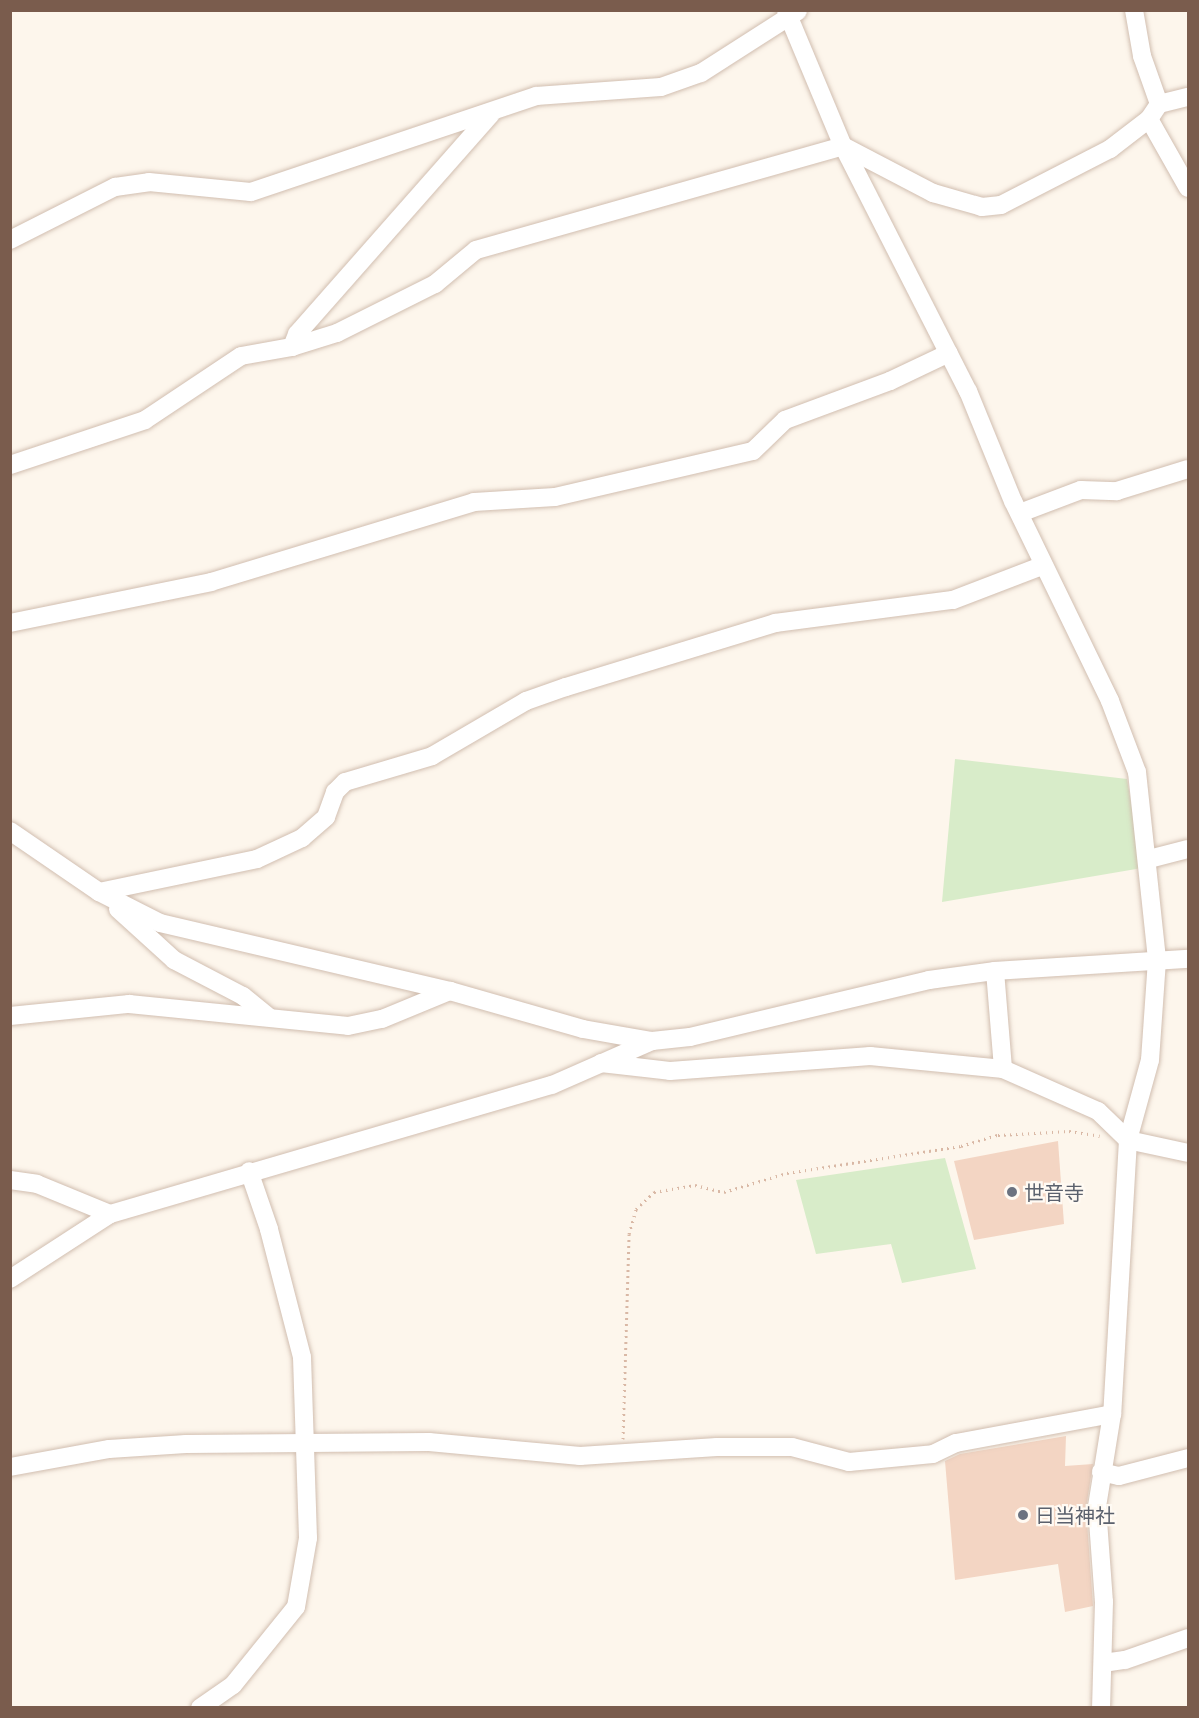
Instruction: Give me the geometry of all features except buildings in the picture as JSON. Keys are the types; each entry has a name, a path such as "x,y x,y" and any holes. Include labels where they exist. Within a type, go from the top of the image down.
{"street":[{"path":"1134,10 1154,111 1188,188"},
{"path":"10,240 115,187 149,182 251,192 492,113 536,96 661,87 701,73 791,12 843,146 949,352 1020,513 1110,701 1137,772 1149,859 1157,960 1150,1060 1128,1140 1112,1414 1097,1507 1104,1602 1101,1707"},
{"path":"10,465 145,420 241,356 292,347 337,333 435,284 476,250 843,146 933,193 982,207 1001,205 1099,154 1154,111 1188,97"},
{"path":"292,347 297,334 492,113"},
{"path":"10,623 211,582 474,502 555,497 753,451 785,420 890,381 949,352"},
{"path":"1020,513 1081,490 1118,491 1188,469"},
{"path":"99,892 257,859 302,838 326,817 335,792 345,783 432,756 526,701 566,687 775,623 953,600 1044,565"},
{"path":"10,831 99,892 160,923 450,991 583,1029 652,1041 690,1037 929,980 995,971 1188,959"},
{"path":"1149,859 1188,849"},
{"path":"99,892 174,960 243,996 268,1016"},
{"path":"995,971 1003,1069"},
{"path":"10,1016 129,1004 268,1016 348,1026 382,1019 450,991"},
{"path":"10,1279 110,1215 249,1171 552,1085 652,1041"},
{"path":"601,1063 670,1071 870,1056 1003,1069 1098,1111 1128,1140 1188,1153"},
{"path":"200,1707 233,1685 296,1606 308,1538 308,1443 302,1357 269,1229 249,1171"},
{"path":"10,1180 36,1184 110,1215"},
{"path":"10,1467 109,1449 429,1442 561,1456 717,1447 792,1447 849,1462 933,1454 956,1443 1112,1414"},
{"path":"1101,1472 1119,1476 1188,1458"},
{"path":"1103,1663 1125,1660 1188,1638"}],"path":[{"path":"622,1452 629,1234 636,1209 654,1192 695,1185 724,1192 787,1173 961,1146 998,1135 1069,1131 1128,1140"}],"green space":[{"path":"955,759 1127,779 1142,868 942,902"},
{"path":"945,1158 976,1269 902,1283 891,1244 816,1254 796,1180"}],"place":[{"name":"世音寺","path":"1012,1192"},
{"name":"日当神社","path":"1023,1515"}]}
